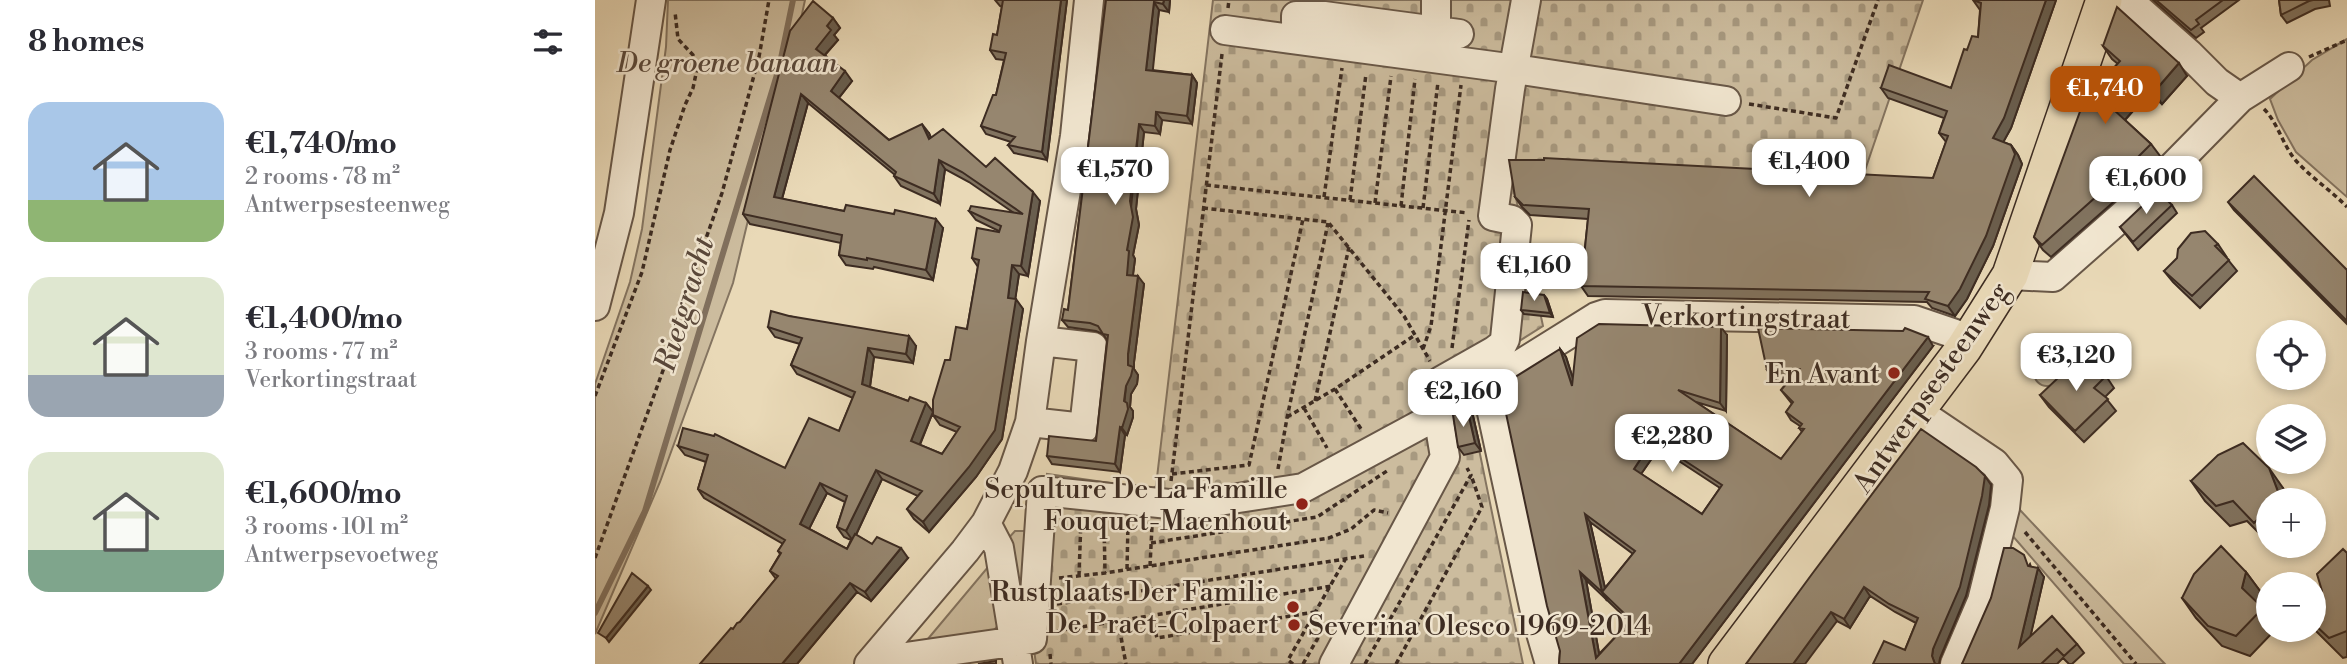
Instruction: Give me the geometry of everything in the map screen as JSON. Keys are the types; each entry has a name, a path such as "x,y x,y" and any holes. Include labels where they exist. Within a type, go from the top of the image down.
{"main road":[{"name":"Antwerpsesteenweg","path":"1726,664 1970,339 2010,275 2104,0"}],"street":[{"path":"595,306 618,213 651,0"},
{"path":"870,663 986,523 1013,471 1030,422 1075,136 1089,0"},
{"path":"1447,378 1495,351 1505,339 1517,225 1513,220 1493,216 1526,0"},
{"path":"2128,0 2217,82 2240,98"},
{"path":"1295,33 1296,16 1325,10 1394,48"},
{"path":"1394,48 1440,23"},
{"path":"1225,30 1295,33 1726,101"},
{"path":"2010,275 2053,277 2137,203 2240,98 2288,67"},
{"name":"Verkortingstraat","path":"1016,653 1032,639 1042,491 1169,504 1206,503 1303,488 1489,389 1500,377 1605,314 1914,320 1970,339"},
{"path":"1030,422 1084,428 1093,347 1041,341"},
{"path":"1489,389 1490,408 1536,616 1550,664"},
{"path":"1917,411 1994,463 2008,480 2005,508 1982,601 1955,664"},
{"path":"1334,664 1444,457 1438,415"},
{"path":"870,663 1016,653 999,548 986,523"}],"path":[{"path":"595,396 642,272 670,150 697,69 693,55 678,39 674,0"},
{"path":"595,558 665,365 691,281 723,193 758,57 769,0"},
{"path":"1169,504 1229,0"},
{"path":"1726,101 1836,118 1878,0"},
{"path":"2288,67 2347,40"},
{"path":"1324,197 1394,48"},
{"path":"1350,201 1394,48"},
{"path":"1375,203 1394,48"},
{"path":"1394,48 1401,206"},
{"path":"1394,48 1423,208"},
{"path":"1394,48 1446,211 1431,326 1423,349"},
{"path":"2240,98 2266,110 2278,128 2284,144 2299,164 2347,207"},
{"path":"1206,185 1470,213 1447,378"},
{"path":"1203,208 1328,222 1404,316 1423,349 1447,378"},
{"path":"1172,474 1249,465 1303,219"},
{"path":"1276,492 1287,418 1328,222"},
{"path":"1315,401 1349,247"},
{"path":"1287,418 1415,335"},
{"path":"1335,389 1374,449"},
{"path":"1304,408 1328,450"},
{"path":"1396,664 1482,507 1471,475"},
{"path":"1105,498 1127,570"},
{"path":"1105,498 1105,573"},
{"path":"1079,576 1105,498"},
{"path":"2005,508 2136,664"},
{"path":"1054,579 1329,538 1351,530 1374,510 1388,513"},
{"path":"1150,566 1151,543"},
{"path":"1051,605 1364,556"},
{"path":"1293,664 1288,660 1346,558"},
{"path":"1048,632 1332,586"},
{"path":"1151,615 1157,638 1315,612"},
{"path":"1118,621 1126,664"}],"green space":[{"name":"De groene banaan","path":"668,0 805,0 790,70 755,191 733,283 660,482 595,634 595,384 630,282 642,229 666,47"},
{"path":"1213,0 1923,0 1861,182 1509,165 1543,326 1464,376 1523,664 1036,664 1034,650 1047,474 1152,489 1156,486"},
{"path":"2347,39 2347,197 2296,152 2270,99 2312,60"},
{"path":"2047,360 2056,364 2060,373 2056,382 2047,386 2038,382 2034,373 2038,364"},
{"path":"2020,510 2165,664 2124,664 2011,534"},
{"path":"1015,531 1035,531 1029,634 1005,542"},
{"path":"988,567 998,625 989,637 922,646"}],"building":[{"path":"1003,0 1061,0 1042,152 1008,145 1015,137 981,126 993,95 996,95 1006,53 990,50 993,34 997,35"},
{"path":"1106,0 1164,0 1163,4 1154,2 1146,70 1192,75 1187,116 1156,112 1155,126 1139,124 1130,201 1133,217 1127,250 1127,275 1138,276 1128,354 1128,365 1133,367 1126,386 1124,401 1128,409 1122,428 1120,427 1115,464 1047,456 1049,436 1096,441 1108,335 1090,323 1062,320 1064,309 1068,310"},
{"path":"1973,0 2046,0 2004,118 1993,138 2011,145 2015,154 1986,236 1960,289 1948,306 1925,299 1929,292 1581,286 1589,209 1523,205 1515,197 1509,160 1544,158 1933,178 1948,136 1939,133 1947,111 1881,88 1889,65 1951,88 1964,49 1967,50 1972,36 1978,37 1981,3"},
{"path":"2156,0 2223,0 2196,20 2199,24 2191,30"},
{"path":"2279,0 2313,0 2281,15"},
{"path":"813,1 833,18 827,26 831,30 816,49 845,71 831,91 889,140 922,124 929,139 943,129 986,167 995,158 1033,192 1021,266 1012,265 1008,298 1016,299 995,430 969,467 923,522 907,509 922,491 876,470 846,531 837,527 847,496 820,483 800,524 847,549 855,534 872,544 877,537 901,548 865,592 850,583 782,664 700,664 778,576 770,571 785,540 698,489 708,455 678,446 683,428 714,436 715,434 785,468 809,418 839,431 855,392 791,365 802,338 768,327 771,311 909,336 906,354 868,348 862,384 908,401 910,397 926,403 911,441 942,454 960,427 933,415 933,400 945,360 950,360 956,327 967,329 979,260 972,258 977,228 999,232 1001,226 969,211 971,206 1023,214 962,172 939,160 934,194 894,176 896,172 801,94 774,197 844,211 846,205 894,214 895,210 936,219 926,270 839,255 842,235 743,214 790,31"},
{"path":"2117,7 2179,63 2154,92 2141,80 2114,110 2151,144 2042,245 2034,237 2089,87 2093,91 2120,61 2103,46"},
{"path":"2254,176 2347,270 2347,321 2228,202"},
{"path":"2158,191 2172,205 2133,242 2120,227"},
{"path":"2205,231 2229,260 2192,296 2164,271 2177,258 2178,249 2191,233"},
{"path":"1523,292 1544,295 1550,313 1521,310"},
{"path":"1599,324 1721,327 1720,403 1678,390 1781,459 1804,429 1799,428 1802,424 1786,412 1793,402 1781,390 1799,369 1767,370 1758,328 1903,331 1905,328 1928,337 1679,664 1559,664 1560,651 1547,606 1501,390 1504,384 1560,349 1572,386 1577,338","holes":["1653,440 1722,485 1702,514 1634,469","1585,514 1635,551 1602,592","1580,572 1602,592 1631,620 1596,658"]},
{"path":"2081,356 2086,360 2088,358 2106,376 2094,388 2108,399 2075,431 2040,395"},
{"path":"1467,408 1475,443 1458,447 1453,415"},
{"path":"1921,429 1985,476 1960,587 1933,649 1935,664 1873,664 1884,641 1905,650 1918,618 1889,604 1864,587 1844,619 1831,612 1793,664 1746,664 1812,574"},
{"path":"2243,443 2256,456 2256,474 2271,474 2277,488 2256,488 2254,523 2233,501 2216,506 2191,481 2218,455"},
{"path":"2221,546 2246,572 2242,588 2256,601 2256,615 2236,636 2208,626 2182,598 2194,574"},
{"path":"2004,548 2013,548 2024,555 2028,566 2038,568 2019,647 2052,616 2077,644 2064,656 2057,649 2041,664 1962,664 1991,598"},
{"path":"2343,549 2347,553 2347,631 2329,638 2326,635 2326,572 2319,572"},
{"path":"632,573 648,586 606,638 598,633"}],"waterway":[{"name":"Rietgracht","path":"595,613 645,511 779,68 793,0"}],"place":[{"name":"En Avant","path":"1894,373"},
{"name":"Sepulture De La Famille Fouquet-Maenhout","path":"1302,504"},
{"name":"Rustplaats Der Familie De Praet-Colpaert","path":"1293,607"},
{"name":"Severina Olesco 1969-2014","path":"1294,625"}]}
